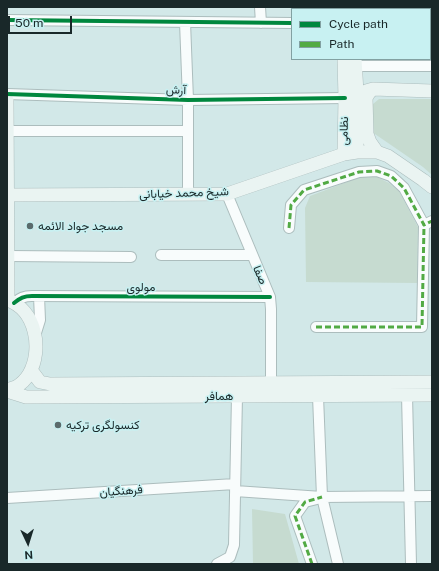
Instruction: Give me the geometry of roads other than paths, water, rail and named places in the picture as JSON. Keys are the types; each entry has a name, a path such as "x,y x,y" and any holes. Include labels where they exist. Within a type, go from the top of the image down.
{"main road":[{"name":"نظامی","path":"344,154 351,96 352,61"},
{"path":"373,89 366,98 367,134 370,142 377,152 388,156 432,187"},
{"path":"351,96 373,89 432,90"},
{"name":"نظامی","path":"351,96 357,152"},
{"path":"7,100 9,301 23,310 29,318 35,336 36,353 34,362 25,379 16,387 7,390"},
{"name":"شیخ محمد خیابانی","path":"7,195 227,194 344,154 357,152 377,152"},
{"name":"همافر","path":"30,370 40,382 50,384 109,390 237,396 318,396 407,389 432,382"},
{"name":"همافر","path":"7,390 26,397 109,390 271,383 407,389 432,395"}],"street":[{"path":"260,7 260,22"},
{"path":"7,20 291,23"},
{"path":"185,22 188,100 188,195"},
{"path":"352,61 432,66"},
{"name":"آرش","path":"7,94 188,100 351,96"},
{"path":"7,131 188,131"},
{"path":"289,228 291,205 304,190 359,172 377,171 391,176 404,188 428,223 422,327 316,327"},
{"name":"صفا","path":"227,194 270,297 271,383"},
{"path":"161,256 252,255"},
{"path":"8,256 131,257"},
{"name":"مولوی","path":"9,301 26,296 270,297"},
{"path":"35,336 40,320 39,296"},
{"path":"407,389 411,564"},
{"path":"217,564 230,557 234,545 237,396"},
{"path":"318,396 322,497 338,564"},
{"name":"فرهنگیان","path":"7,498 235,487 322,497 432,496"},
{"path":"312,564 295,516 305,502 322,497"}],"place":[{"name":"مسجد جواد الائمه","path":"30,226"},
{"name":"کنسولگری ترکیه","path":"58,425"}]}
